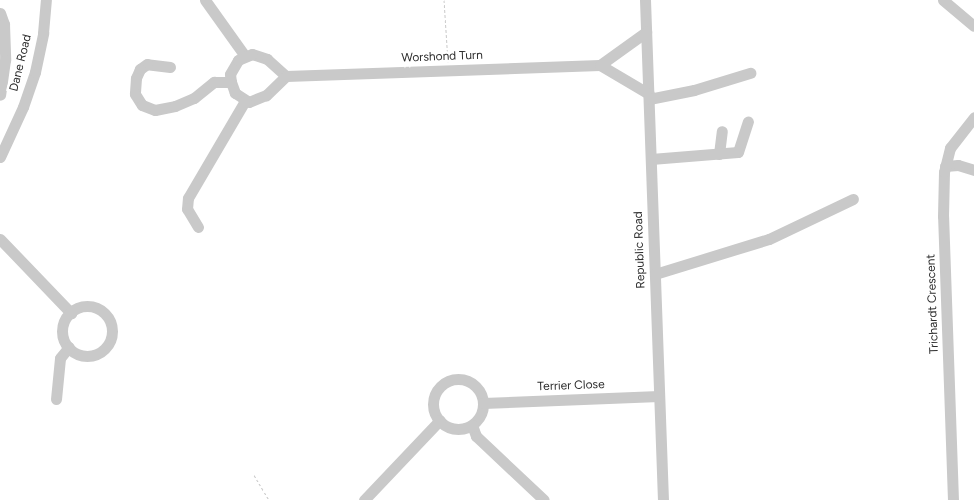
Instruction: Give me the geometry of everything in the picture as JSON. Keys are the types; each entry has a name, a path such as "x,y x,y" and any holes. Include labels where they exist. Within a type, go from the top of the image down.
{"street":[{"name":"Dane Road","path":"0,157 23,107 35,72 46,0"},
{"path":"204,0 244,56"},
{"name":"Republic Road","path":"645,0 663,500"},
{"path":"943,0 974,26"},
{"path":"0,13 4,24 5,60 0,95"},
{"path":"646,32 600,66 649,96 694,90 750,73"},
{"path":"244,56 260,56 286,76 266,96 253,102 245,101 235,93 230,82 233,67 244,56"},
{"path":"170,67 147,64 140,69 136,78 134,94 142,105 155,110 175,106 194,98 214,82 230,82"},
{"name":"Worshond Turn","path":"286,76 600,66"},
{"path":"198,227 186,206 188,198 245,101"},
{"name":"Trichardt Crescent","path":"954,500 943,216 945,166 950,148 974,117"},
{"path":"651,158 738,152 748,122"},
{"path":"719,154 722,131"},
{"path":"945,166 958,165 974,170"},
{"path":"655,274 769,239 853,199"},
{"path":"0,239 71,313"},
{"path":"83,307 97,308 108,317 112,330 108,344 98,353 84,355 69,347 63,332 66,318 71,313 83,307"},
{"path":"56,399 60,358 69,347"},
{"path":"460,379 472,383 479,390 483,403 481,414 472,424 455,428 440,420 434,409 434,398 439,388 449,380 460,379"},
{"name":"Terrier Close","path":"483,403 659,396"},
{"path":"364,500 440,420"},
{"path":"472,424 476,436 544,500"}],"path":[{"path":"444,0 449,70"},
{"path":"254,475 269,500"}]}
